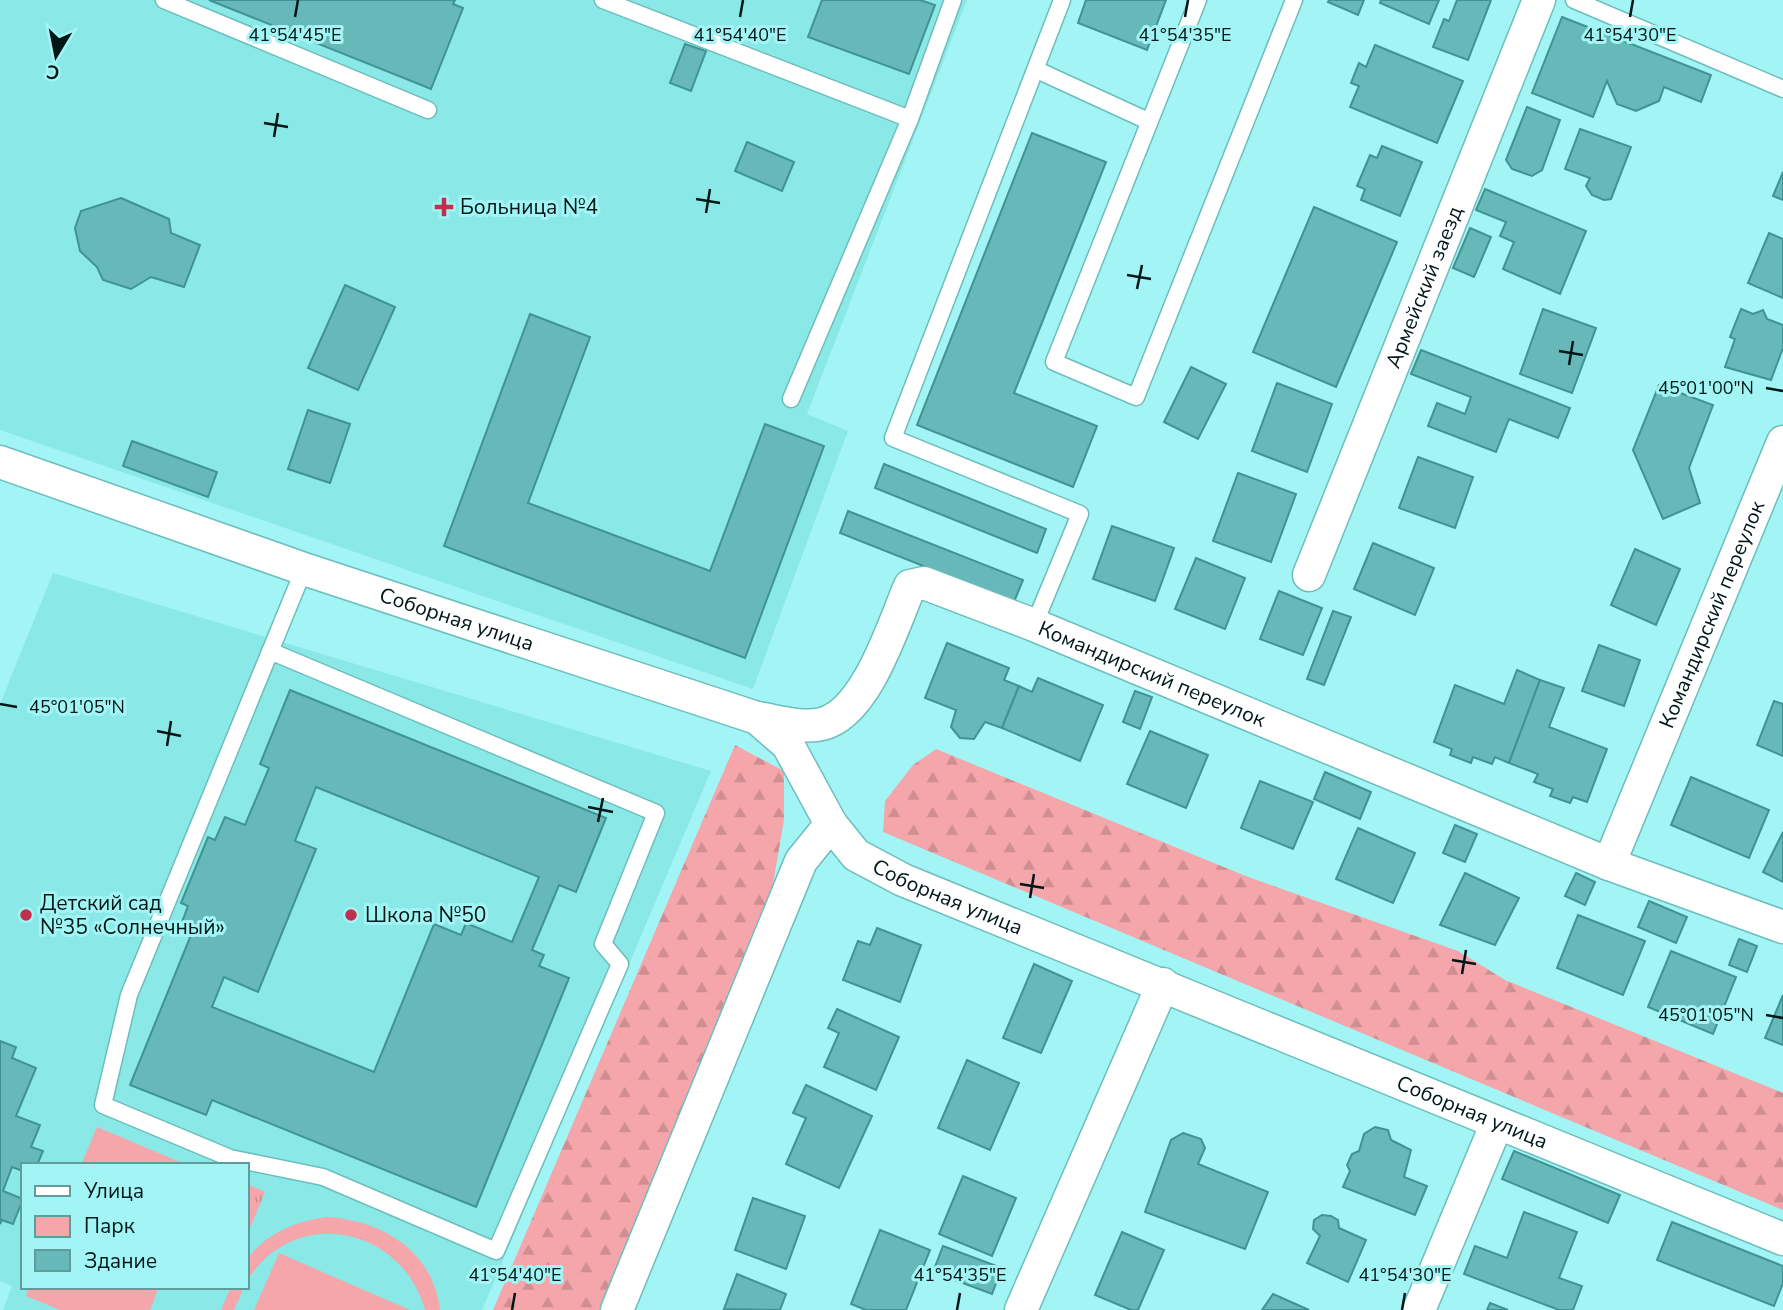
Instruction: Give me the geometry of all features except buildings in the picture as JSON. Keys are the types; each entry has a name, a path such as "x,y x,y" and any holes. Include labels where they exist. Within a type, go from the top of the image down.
{"street":[{"name":"Армейский заезд","path":"1309,575 1539,0"},
{"name":"Командирский переулок","path":"1609,864 1783,442"},
{"name":"Соборная улица","path":"0,462 304,569 757,718 788,745 831,824 856,855 903,880 1783,1238"},
{"name":"Командирский переулок","path":"757,718 803,725 822,724 839,716 868,682 910,586 924,583 1034,625 1609,864 1783,927"},
{"path":"617,1310 801,860 831,824"},
{"path":"1021,1310 1163,985"},
{"path":"1419,1310 1497,1123"}],"lane":[{"path":"164,0 428,110"},
{"path":"603,0 910,119"},
{"path":"790,399 910,119 953,0"},
{"path":"1034,625 1080,514 893,438 1062,0"},
{"path":"1198,0 1054,362 1136,397 1294,0"},
{"path":"1574,0 1783,89"},
{"path":"1037,70 1148,121"},
{"path":"270,651 656,813 603,943 620,964 496,1251 323,1177 230,1158 103,1105 128,995 270,651 304,569"}],"shaded area":[{"name":"Больница №4","path":"0,0 967,0 807,414 848,431 753,689 0,430"},
{"name":"Школа №50","path":"53,573 711,771 482,1310 3,1310 12,1286 0,1281 0,704"}],"green space":[{"path":"735,745 784,771 784,820 770,901 602,1310 493,1310"},
{"path":"936,749 1248,877 1458,951 1505,980 1783,1093 1783,1210 883,832 885,801 913,765"},
{"path":"97,1127 182,1163 82,1163"},
{"path":"248,1184 265,1192 248,1233"},
{"path":"326,1217 346,1219 366,1224 401,1242 427,1271 440,1310 425,1310 413,1281 394,1259 371,1244 345,1235 318,1234 291,1241 267,1257 248,1280 248,1258 255,1250 282,1230"},
{"path":"279,1253 410,1310 254,1310"},
{"path":"28,1289 158,1289 150,1310 60,1310 26,1296"},
{"path":"230,1289 243,1289 234,1310 221,1310"}],"place":[{"name":"Больница №4","path":"444,207"},
{"name":"Детский сад №35 «Солнечный»","path":"26,915"},
{"name":"Школа №50","path":"351,915"}]}
